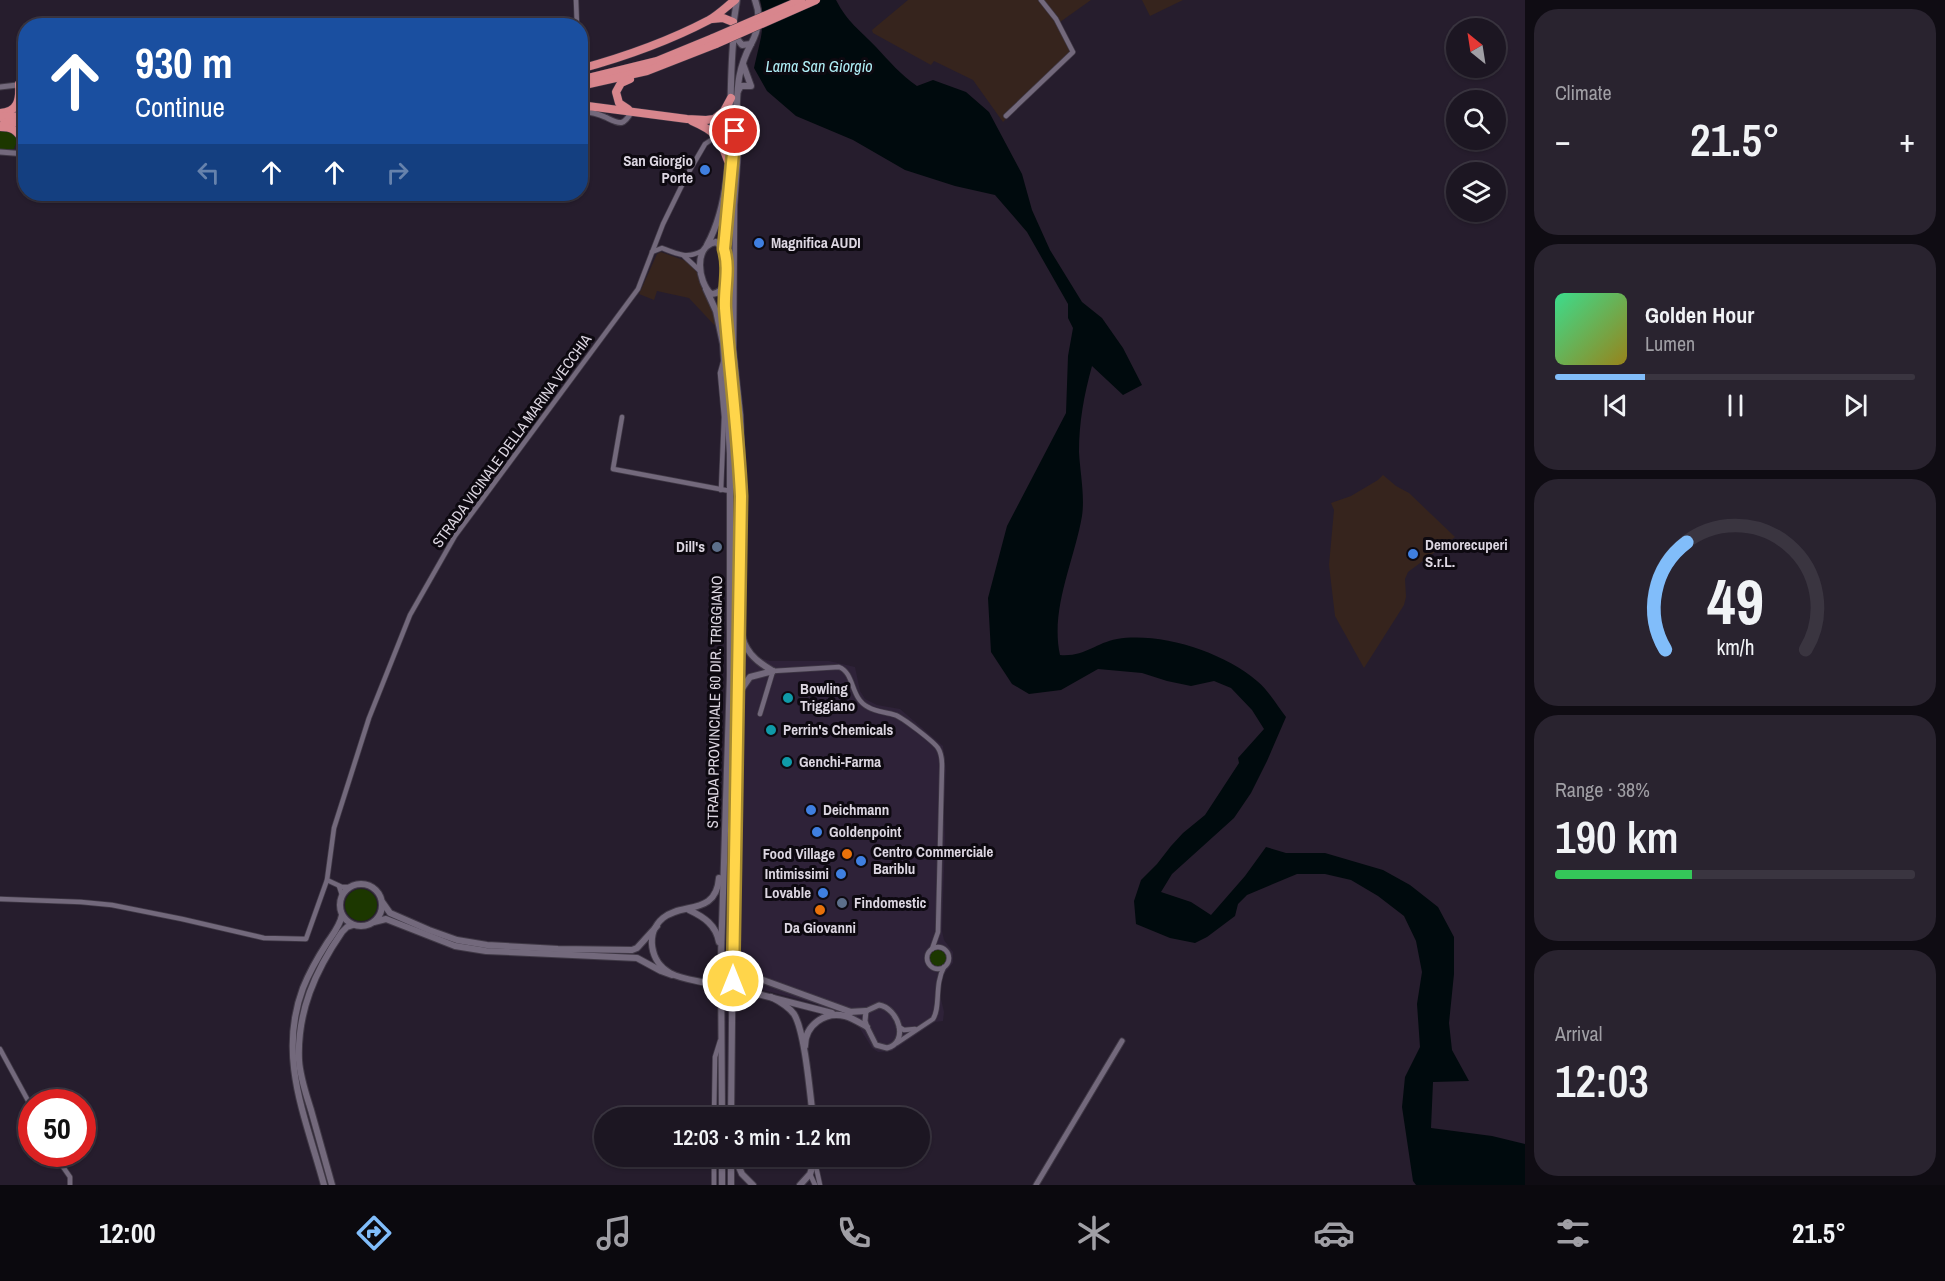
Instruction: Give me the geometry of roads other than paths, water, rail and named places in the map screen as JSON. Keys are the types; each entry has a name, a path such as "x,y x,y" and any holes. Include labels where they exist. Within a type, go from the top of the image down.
{"highway":[{"path":"588,66 630,53 680,33 711,19 736,0"},
{"path":"588,84 647,71 801,0"},
{"path":"588,78 626,66 657,61 715,41 816,0"},
{"path":"711,19 723,18 733,22"},
{"path":"626,66 627,54 630,53"},
{"path":"609,59 626,66"},
{"path":"632,111 619,103 618,88 626,80 641,76 647,71"},
{"path":"588,106 687,119 714,118 724,111 734,95"},
{"path":"0,115 11,111 18,102"},
{"path":"0,115 18,116"},
{"path":"687,119 711,130 717,136 728,161"},
{"path":"0,125 18,123"},
{"path":"0,125 18,132"}],"main road":[{"path":"731,1107 741,496 727,328 725,285 727,270 724,249 735,131 733,22 736,0"},
{"path":"700,270 702,251 716,230 720,217 738,75 758,31 759,21 755,0"},
{"path":"734,33 742,45 751,44"},
{"path":"734,95 741,86 751,86 742,62"},
{"path":"707,245 719,243 724,249"},
{"name":"STRADA PROVINCIALE 60 DIR. TRIGGIANO","path":"700,270 721,330 728,410 730,675 721,956 722,1107"},
{"path":"706,289 714,294 722,290 725,285"},
{"path":"738,594 744,642 750,654 773,671"},
{"path":"736,741 741,690 745,682 756,674 773,671"},
{"path":"324,1185 293,1072 292,1035 303,989 341,921 342,895 350,887 357,884 371,886 377,890 382,903 390,913 457,940 487,945 632,950 637,948 671,913 704,904 718,889 725,824"},
{"path":"374,922 379,917 382,903"},
{"path":"688,910 703,916 713,926 718,936 721,956"},
{"path":"342,915 354,925"},
{"path":"332,1185 302,1080 299,1044 303,1013 314,979 347,927 386,919 455,946 486,951 637,958 672,975 821,1009 847,1016 867,1027"},
{"path":"657,926 652,937 653,953 660,966 672,975"},
{"path":"733,935 739,963 752,976 851,1012"},
{"path":"771,997 793,1014 799,1030 812,1107"},
{"path":"821,1009 866,1011"},
{"path":"806,1064 805,1039 809,1029 823,1017 837,1014"},
{"path":"722,1167 722,1185"},
{"path":"731,1185 732,1167"},
{"path":"738,1167 753,1185"},
{"path":"800,1185 810,1174 812,1167"}],"street":[{"path":"576,0 577,18"},
{"path":"1006,116 1073,52 1056,19 1041,0"},
{"path":"0,87 18,85"},
{"path":"588,112 621,123 627,120 632,111"},
{"path":"735,131 739,149 735,205 734,350 741,415 745,518 740,538"},
{"name":"STRADA VICINALE DELLA MARINA VECCHIA","path":"0,899 112,905 264,938 306,939 327,880 334,828 369,718 410,615 455,536 638,289 670,209 705,144 717,136"},
{"path":"0,152 18,153"},
{"path":"658,238 663,248"},
{"path":"652,252 663,248 684,256 700,270"},
{"path":"684,256 695,255 702,251"},
{"path":"727,270 735,270"},
{"path":"721,490 724,417 720,373 724,360"},
{"path":"622,417 612,469 730,491"},
{"path":"760,714 773,671 839,668 844,669 855,694 863,704 900,717 940,750 942,766 938,933 927,956 927,961 938,983"},
{"path":"327,880 339,886 350,887"},
{"path":"339,886 342,895"},
{"path":"897,1043 900,1038 899,1027 892,1013 884,1005 866,1011 865,1021 872,1040 881,1047 892,1047 933,1019 936,1014 938,983 948,959 938,933"},
{"path":"932,949 937,947 946,951"},
{"path":"932,968 944,967"},
{"path":"899,1027 908,1031 918,1028"},
{"path":"714,1107 715,1057 721,1038"},
{"path":"1036,1185 1122,1041"},
{"path":"0,1049 22,1089"},
{"path":"63,1167 70,1177 70,1185"},
{"path":"714,1167 714,1185"},
{"path":"817,1167 820,1183"},
{"path":"810,1174 820,1183"},
{"path":"800,1185 814,1185 810,1174"}],"water":[{"name":"Lama San Giorgio","path":"760,0 836,0 854,25 911,82 917,86 933,80 966,92 989,112 1022,174 1032,210 1050,250 1082,302 1102,318 1123,348 1142,385 1123,395 1092,366 1084,398 1080,430 1079,452 1083,508 1060,603 1058,638 1060,655 1076,654 1117,639 1153,639 1191,646 1227,661 1257,681 1286,717 1251,793 1234,818 1172,874 1161,892 1191,902 1211,915 1245,876 1266,847 1286,853 1325,853 1383,870 1410,885 1438,907 1454,937 1454,974 1449,1023 1452,1050 1469,1081 1433,1082 1431,1128 1492,1136 1525,1144 1525,1185 1416,1185 1413,1181 1402,1107 1405,1077 1420,1047 1417,1004 1422,972 1416,941 1404,916 1378,896 1351,880 1325,874 1297,874 1247,895 1238,904 1235,916 1195,943 1170,938 1136,924 1134,901 1141,880 1183,833 1205,815 1239,763 1238,758 1264,729 1252,710 1231,688 1214,681 1191,686 1142,673 1098,669 1061,690 1029,694 1012,684 991,652 988,598 1007,526 1066,413 1068,356 1073,328 1068,318 1068,304 1027,232 995,195 955,186 905,170 853,140 796,116 767,91 754,68 763,17"}],"place":[{"name":"San Giorgio Porte","path":"705,170"},
{"name":"Magnifica AUDI","path":"759,243"},
{"name":"Dill's","path":"717,547"},
{"name":"Demorecuperi S.r.L.","path":"1413,554"},
{"name":"Bowling Triggiano","path":"788,698"},
{"name":"Perrin's Chemicals","path":"771,730"},
{"name":"Genchi-Farma","path":"787,762"},
{"name":"Deichmann","path":"811,810"},
{"name":"Goldenpoint","path":"817,832"},
{"name":"Food Village","path":"847,854"},
{"name":"Centro Commerciale Bariblu","path":"861,861"},
{"name":"Intimissimi","path":"841,874"},
{"name":"Lovable","path":"823,893"},
{"name":"Findomestic","path":"842,903"},
{"name":"Da Giovanni","path":"820,910"}]}
